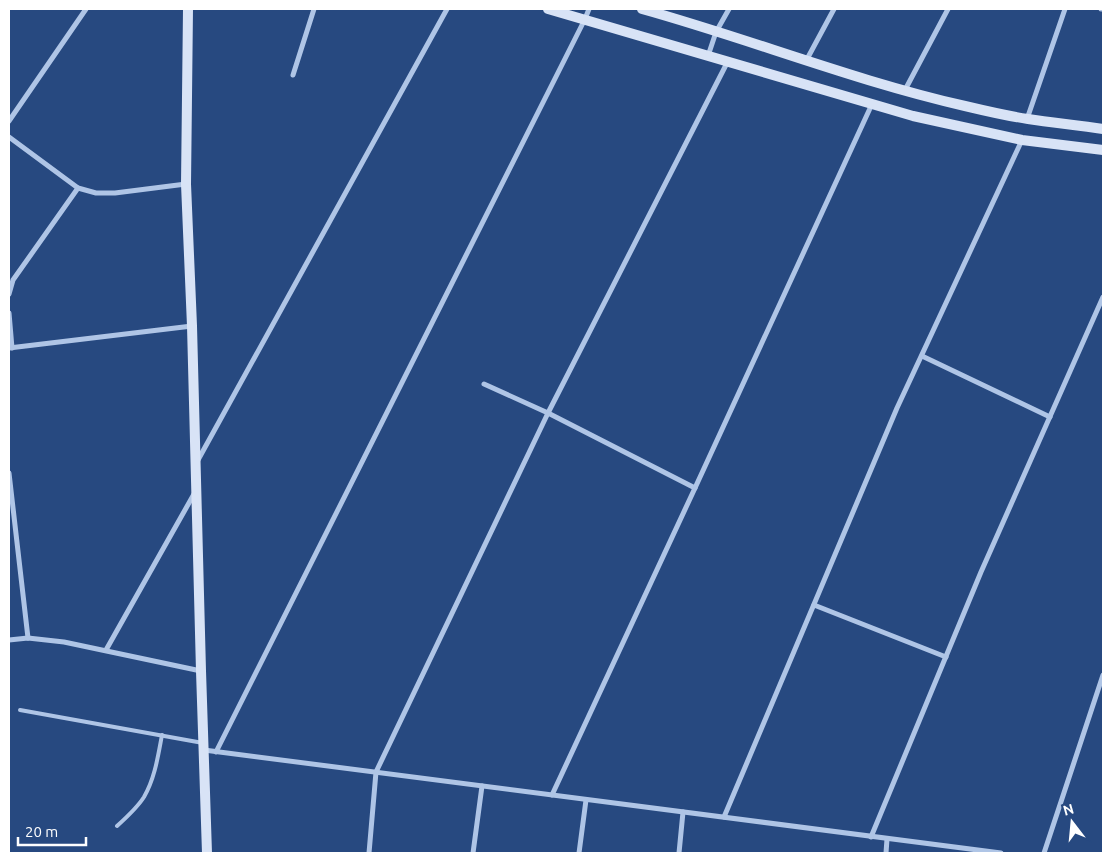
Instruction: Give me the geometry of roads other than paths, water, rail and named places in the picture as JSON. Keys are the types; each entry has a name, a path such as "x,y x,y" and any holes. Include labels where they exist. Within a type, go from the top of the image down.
{"main road":[{"path":"188,9 186,184 192,326 200,671 207,853"},
{"path":"548,9 913,116 1022,140 1103,150"},
{"path":"642,9 905,91 1027,119 1103,128"}],"street":[{"path":"9,121 86,9"},
{"path":"293,75 314,9"},
{"path":"196,465 447,9"},
{"path":"216,752 589,9"},
{"path":"708,56 716,32 729,9"},
{"path":"806,61 834,9"},
{"path":"905,91 948,9"},
{"path":"1027,119 1065,9"},
{"path":"369,853 376,772 548,413 728,61"},
{"path":"552,795 872,104"},
{"path":"9,137 78,188 96,193 115,193 186,184"},
{"path":"724,817 897,408 1022,140"},
{"path":"9,294 13,280 78,188"},
{"path":"870,836 981,572 1103,297"},
{"path":"9,313 10,348 192,326"},
{"path":"922,356 1050,417"},
{"path":"484,384 548,413 695,488"},
{"path":"9,472 28,638"},
{"path":"106,650 196,490"},
{"path":"814,605 946,657"},
{"path":"9,640 28,638 64,642 200,671"},
{"path":"1044,853 1103,675"},
{"path":"203,746 216,752 1001,853"},
{"path":"472,853 482,786"},
{"path":"579,853 586,800"},
{"path":"680,853 683,812"},
{"path":"886,853 887,839"}],"lane":[{"path":"20,710 162,735 203,746"},
{"path":"117,826 131,814 144,797 155,768 162,735"}]}
